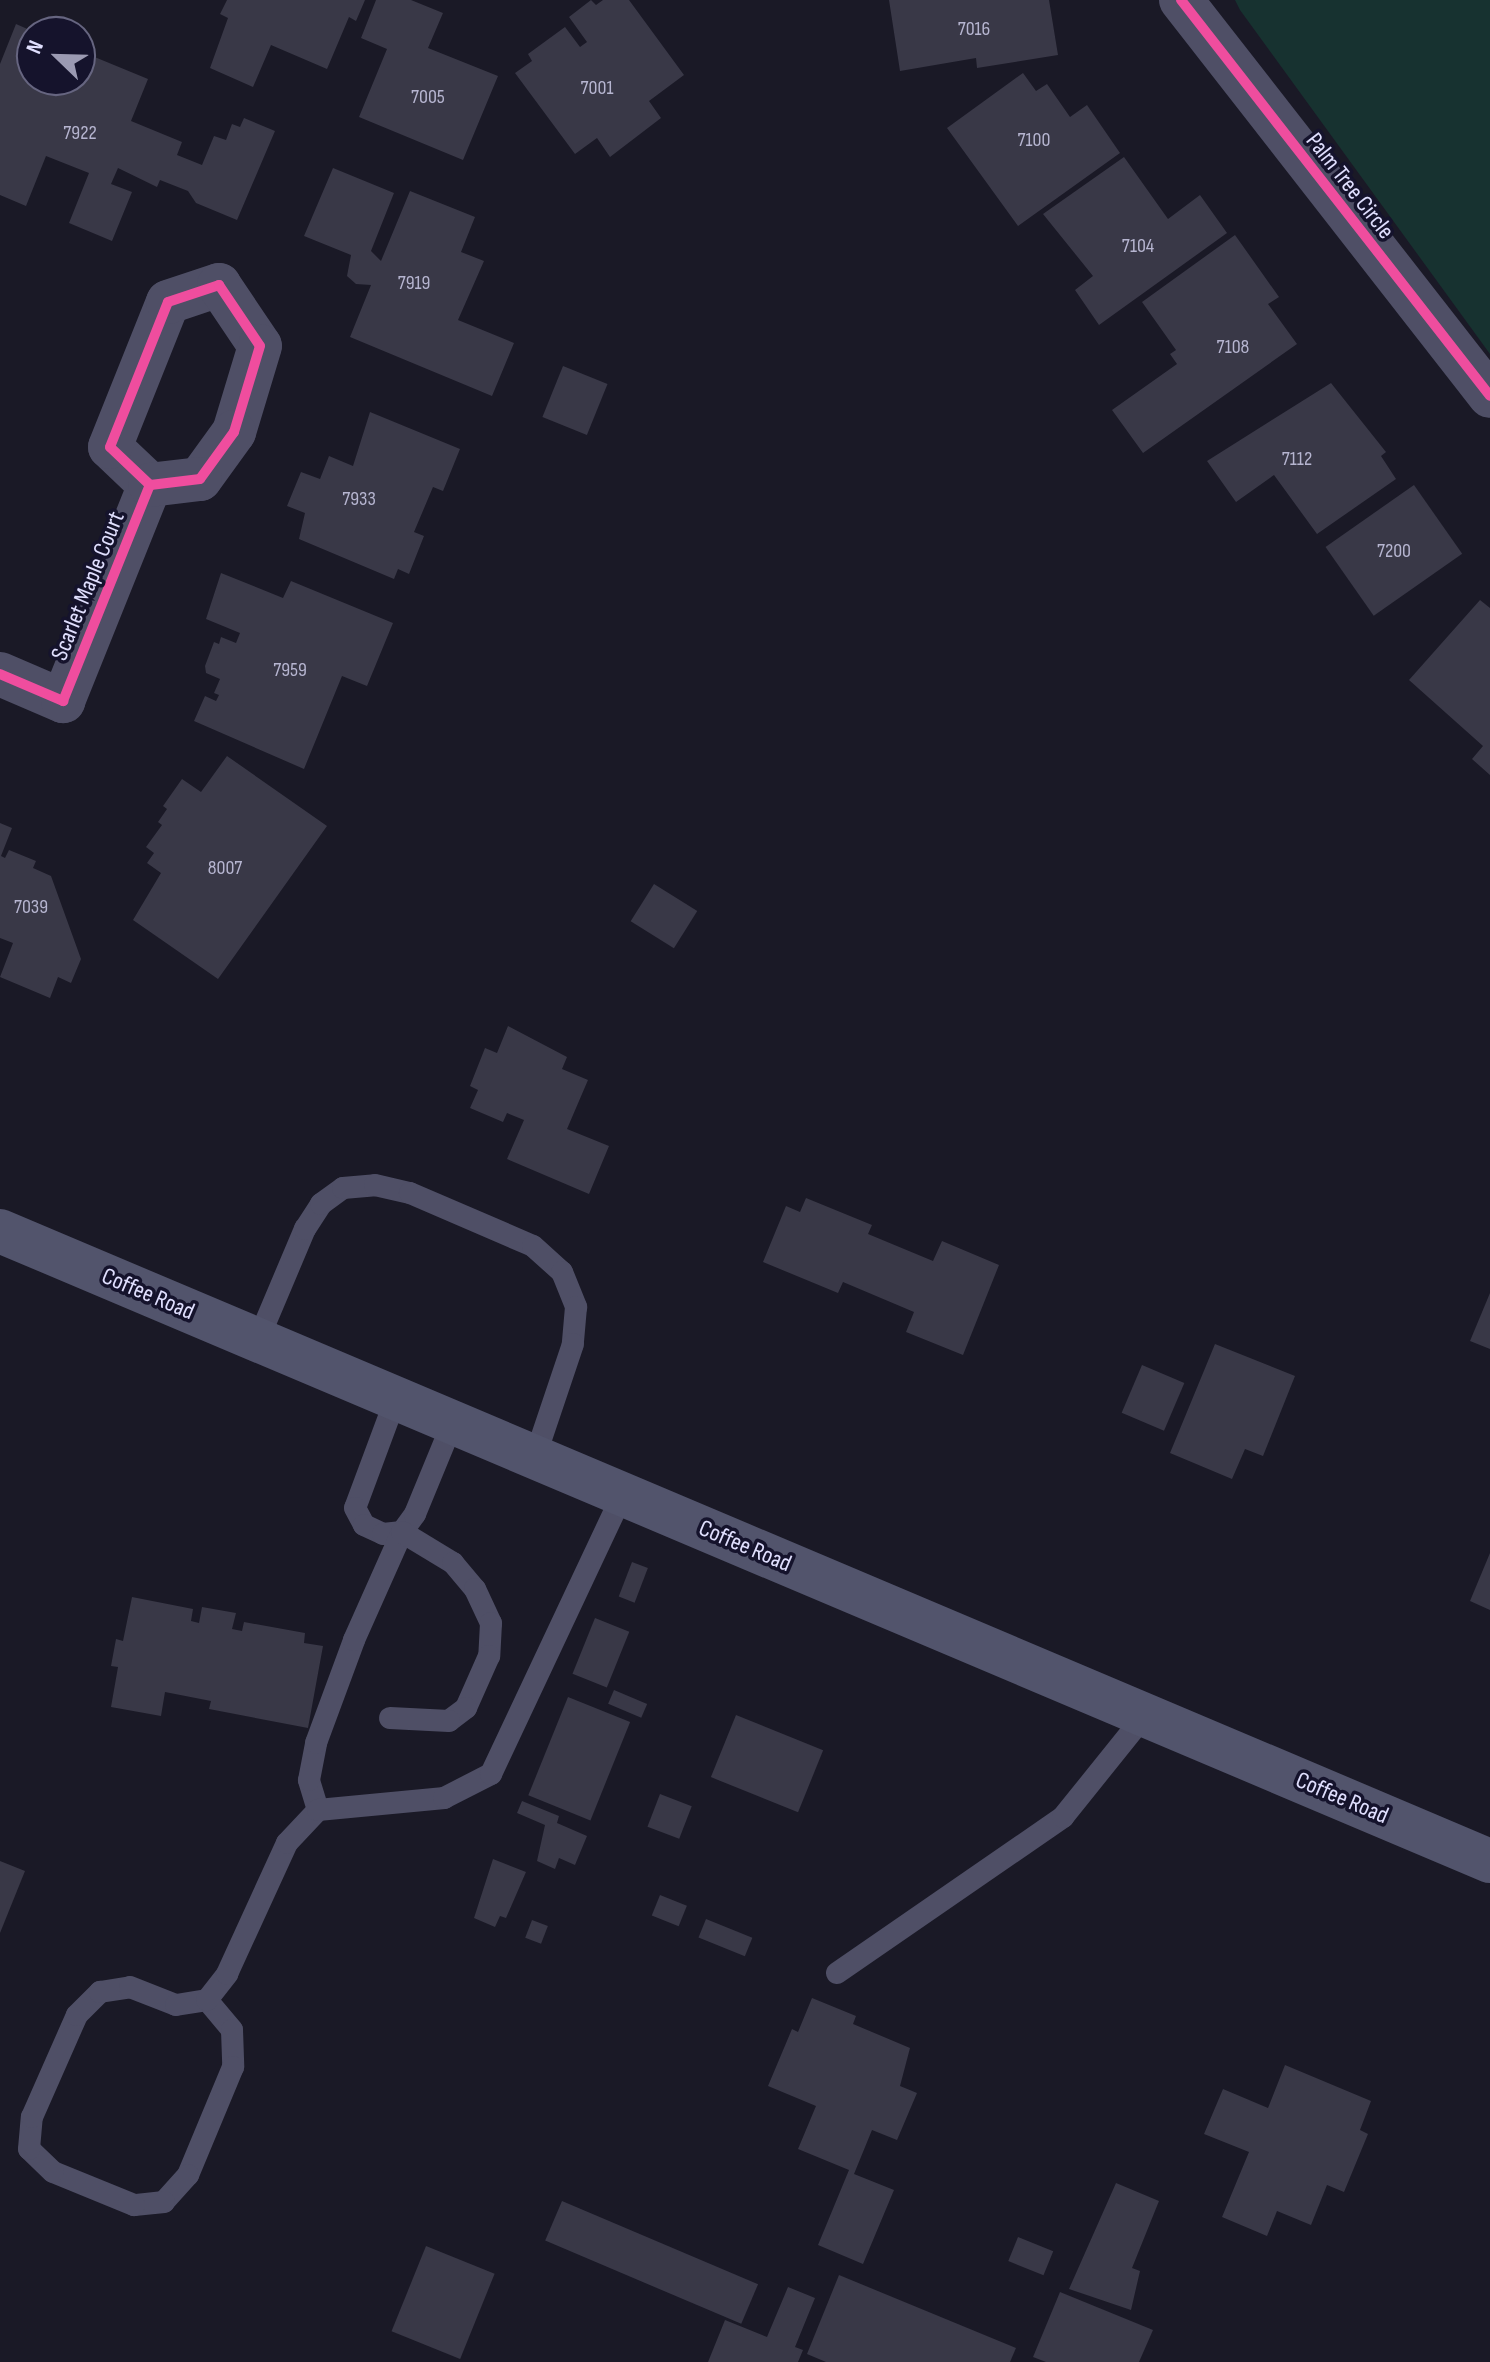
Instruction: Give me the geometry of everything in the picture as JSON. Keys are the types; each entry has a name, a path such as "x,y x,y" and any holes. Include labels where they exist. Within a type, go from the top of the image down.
{"main road":[{"name":"Coffee Road","path":"0,1231 1490,1861"}],"street":[{"name":"Palm Tree Circle","path":"1181,0 1490,396"},
{"name":"Scarlet Maple Court","path":"0,674 63,701 150,485"}],"lane":[{"path":"258,1340 305,1229 321,1204 343,1188 375,1185 410,1193 533,1246 562,1272 576,1307 573,1344 535,1457"},
{"path":"390,1718 449,1721 466,1708 489,1656 491,1623 475,1589 453,1563 402,1532 383,1534 364,1525 355,1508 396,1398"},
{"path":"318,1810 309,1780 316,1743 354,1640 453,1422"},
{"path":"207,2000 232,2030 233,2067 188,2175 164,2202 134,2205 53,2172 29,2149 32,2117 77,2015 100,1992 130,1987 176,2005 207,2000 227,1974 287,1843 318,1810 444,1798 491,1774 623,1494"},
{"path":"837,1973 1063,1817 1145,1715"}],"green space":[{"path":"1235,0 1490,0 1490,354 1240,10"}],"building":[{"path":"227,0 365,0 356,21 349,17 327,69 271,45 253,87 210,68 228,18 220,14"},
{"path":"376,0 411,0 443,13 428,48 498,76 463,160 359,117 387,49 361,38"},
{"path":"591,0 596,5 603,0 629,0 684,75 649,101 661,118 610,157 597,138 575,154 515,73 532,61 528,54 565,27 580,47 587,42 569,17"},
{"path":"889,0 1049,0 1058,55 977,68 976,58 900,71"},
{"path":"16,24 16,96 96,96 96,58 148,79 131,121 182,142 177,155 202,165 214,136 226,140 232,124 240,127 244,118 275,131 237,220 196,203 188,191 160,180 157,187 118,168 111,184 132,192 112,241 69,223 89,173 46,156 26,206 0,195 0,64"},
{"path":"1023,73 1036,91 1047,84 1070,117 1087,105 1120,153 1018,226 947,128"},
{"path":"1124,157 1168,219 1200,195 1227,233 1099,325 1075,290 1093,276 1043,214"},
{"path":"333,168 394,193 371,251 381,261 410,191 475,217 461,252 484,261 458,320 514,343 492,396 350,337 371,285 356,284 347,276 351,255 304,236"},
{"path":"1235,235 1279,297 1268,304 1297,344 1143,453 1112,410 1177,364 1170,354 1176,350 1142,302"},
{"path":"563,366 608,384 587,435 542,417"},
{"path":"1331,383 1386,452 1381,456 1396,479 1317,534 1274,475 1236,502 1207,461"},
{"path":"370,412 460,449 443,491 433,487 414,532 424,536 409,574 398,569 394,579 299,539 305,513 287,506 301,472 320,479 329,456 353,466"},
{"path":"1414,485 1462,554 1374,616 1326,547"},
{"path":"221,573 283,598 291,581 393,623 367,686 342,676 304,769 194,721 205,696 216,701 219,695 214,693 220,679 206,673 205,666 214,642 219,644 221,637 236,643 240,633 206,619"},
{"path":"1480,600 1490,608 1490,775 1472,759 1483,746 1409,680"},
{"path":"227,756 327,826 218,979 133,920 161,873 147,863 154,853 146,847 162,825 158,822 167,809 163,806 182,779 201,792"},
{"path":"0,823 12,828 1,856 5,858 9,850 36,861 33,868 51,876 81,959 71,983 58,977 50,998 0,977 13,943 0,938"},
{"path":"654,884 697,911 674,948 631,921"},
{"path":"508,1026 567,1057 562,1069 588,1080 567,1129 609,1146 589,1194 507,1159 524,1120 507,1113 503,1122 470,1108 478,1090 470,1086 485,1048 497,1053"},
{"path":"806,1198 872,1225 868,1234 933,1261 942,1241 999,1265 963,1355 906,1332 914,1312 843,1282 838,1293 763,1262 786,1206 800,1212"},
{"path":"1490,1293 1490,1349 1470,1341"},
{"path":"1215,1344 1295,1376 1263,1456 1245,1449 1232,1479 1170,1453"},
{"path":"1142,1365 1184,1383 1164,1431 1122,1413"},
{"path":"1490,1553 1490,1610 1470,1601"},
{"path":"632,1562 648,1568 635,1603 619,1597"},
{"path":"132,1597 193,1609 191,1621 199,1623 202,1607 236,1613 232,1629 242,1631 244,1622 305,1633 304,1643 323,1646 308,1728 209,1709 211,1701 165,1692 161,1716 111,1707 118,1667 111,1666 116,1639 123,1641"},
{"path":"595,1618 629,1632 607,1687 573,1674"},
{"path":"614,1690 647,1704 641,1718 608,1704"},
{"path":"568,1697 630,1722 590,1820 528,1795"},
{"path":"736,1715 823,1750 798,1812 711,1777"},
{"path":"660,1794 692,1806 679,1839 647,1827"},
{"path":"522,1801 559,1816 557,1823 587,1836 575,1865 559,1858 555,1869 537,1861 545,1825 517,1813"},
{"path":"493,1859 526,1872 506,1918 500,1916 495,1927 474,1918"},
{"path":"0,1861 25,1871 0,1933"},
{"path":"660,1895 687,1906 679,1926 652,1915"},
{"path":"706,1919 752,1938 745,1956 699,1938"},
{"path":"532,1920 548,1926 541,1944 525,1938"},
{"path":"812,1998 856,2016 853,2024 910,2048 900,2086 917,2093 897,2140 872,2130 854,2174 894,2190 863,2264 818,2245 849,2170 798,2149 816,2106 768,2086 792,2029 798,2032"},
{"path":"1285,2065 1371,2101 1360,2130 1368,2134 1344,2192 1327,2185 1311,2225 1277,2211 1267,2236 1222,2217 1249,2152 1204,2134 1223,2089 1268,2108"},
{"path":"1116,2183 1159,2201 1132,2268 1140,2271 1131,2310 1069,2289"},
{"path":"562,2201 758,2284 741,2324 545,2241"},
{"path":"1018,2237 1053,2251 1043,2275 1008,2261"},
{"path":"426,2246 495,2274 460,2359 392,2331"},
{"path":"839,2275 1016,2348 1010,2362 826,2362 807,2354"},
{"path":"788,2287 815,2298 795,2347 803,2350 798,2362 708,2362 725,2320 767,2337"},
{"path":"1060,2292 1153,2330 1139,2362 1046,2362 1033,2357"}],"cycle path":[{"path":"1181,0 1490,396"},
{"path":"0,674 63,701 150,485 110,447 168,302 219,285 260,346 234,432 200,479 150,485"}]}
